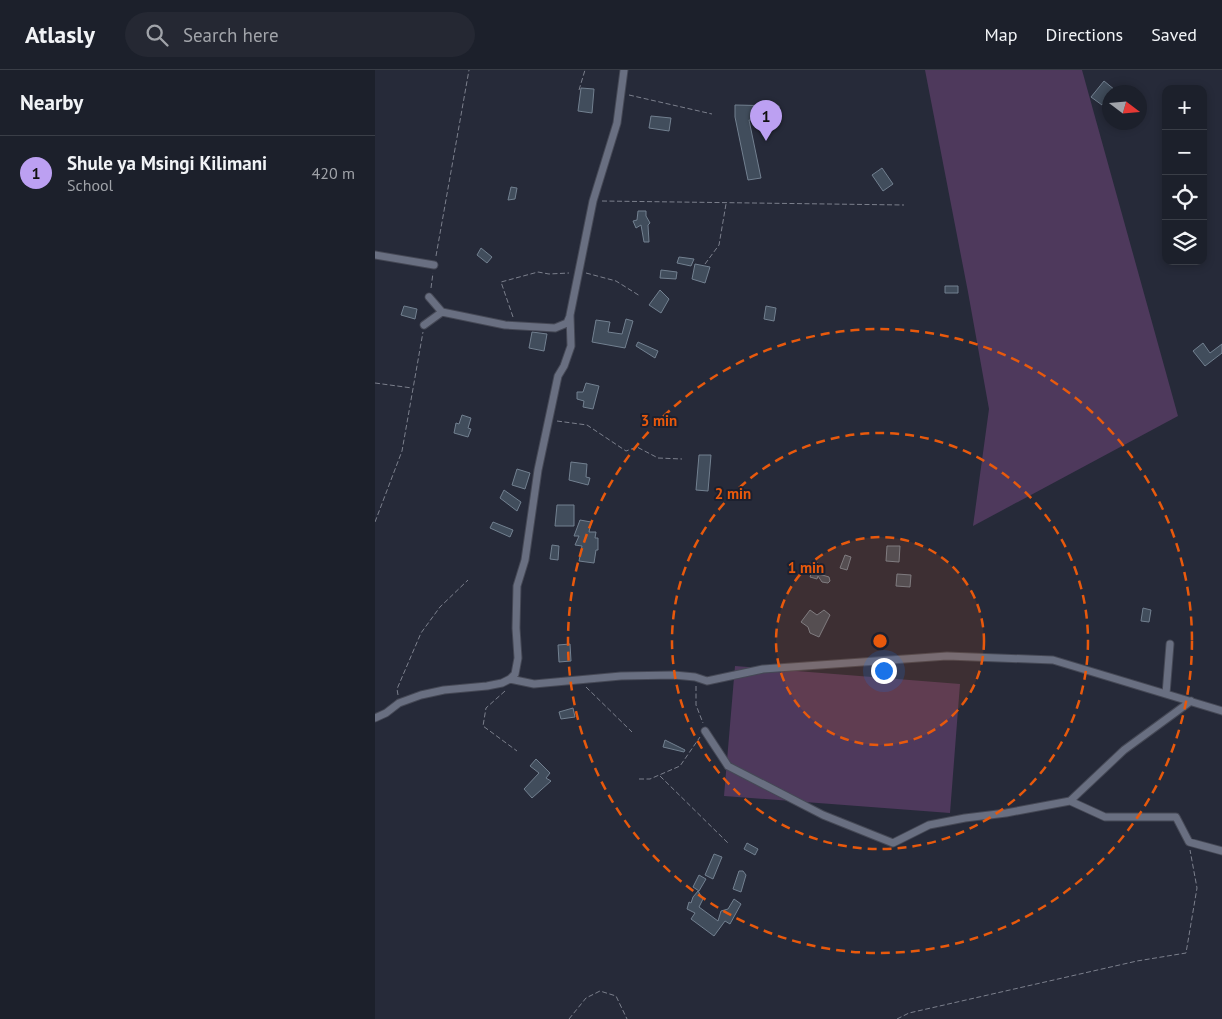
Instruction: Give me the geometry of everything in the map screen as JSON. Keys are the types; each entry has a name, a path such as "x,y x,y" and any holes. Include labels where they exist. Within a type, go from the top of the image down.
{"street":[{"path":"429,297 442,312 515,326 555,328 567,323 580,272 593,201 613,142 624,70"},
{"path":"375,255 435,265"},
{"path":"424,325 442,312"},
{"path":"375,718 386,713 399,703 421,695 444,690 502,683 515,674 518,666 516,628 517,586 525,560 538,470 558,376 564,366 571,346 570,315"},
{"path":"1166,694 1170,644"},
{"path":"510,679 534,684 630,676 674,676 707,681 763,670 947,656 1053,660 1222,711"},
{"path":"705,731 728,766 823,815 893,843 929,825 1070,801 1124,750 1191,701"},
{"path":"1070,801 1105,817 1176,817 1189,842 1222,851"}],"path":[{"path":"579,90 585,70"},
{"path":"621,93 712,114"},
{"path":"593,201 904,205"},
{"path":"705,264 719,245 727,203"},
{"path":"515,326 501,282 538,272 549,274 580,272 616,281 639,296"},
{"path":"375,383 413,388"},
{"path":"549,420 587,425 626,451 637,447 658,458 682,459"},
{"path":"399,703 397,689 421,634 440,607 468,580"},
{"path":"639,779 650,780 680,766 705,731 696,705 695,678"},
{"path":"510,679 505,692 486,708 483,726 517,751"},
{"path":"579,680 632,732"},
{"path":"660,775 729,844"},
{"path":"897,1019 909,1013 1137,962 1186,953 1197,888 1189,842"},
{"path":"569,1019 586,998 600,991 616,996 627,1019"}],"shaded area":[{"path":"925,70 1082,70 1178,416 973,526 989,409"},
{"path":"735,666 960,684 950,813 724,796"}],"building":[{"path":"1104,81 1109,85 1102,85 1102,105 1091,97"},
{"path":"581,88 594,89 592,113 578,111"},
{"path":"735,105 779,106 778,120 749,120 761,178 748,180 735,117"},
{"path":"651,116 671,118 669,131 649,128"},
{"path":"882,168 893,184 883,191 872,175"},
{"path":"511,187 517,188 515,199 508,200"},
{"path":"638,211 646,211 646,216 650,223 648,225 649,242 644,242 641,225 636,228 633,221 637,220"},
{"path":"481,248 492,257 487,263 477,255"},
{"path":"679,257 694,259 691,266 677,263"},
{"path":"695,264 710,267 705,283 692,279"},
{"path":"661,270 677,272 676,279 660,278"},
{"path":"945,286 958,286 958,293 945,293"},
{"path":"660,290 669,299 661,313 649,305"},
{"path":"404,306 417,309 415,319 401,315"},
{"path":"766,306 776,308 774,321 764,319"},
{"path":"626,319 633,321 625,348 592,342 596,320 610,322 608,332 622,334"},
{"path":"532,332 547,334 544,351 529,348"},
{"path":"638,342 658,351 655,358 636,346"},
{"path":"1203,343 1210,353 1222,344 1222,353 1205,366 1193,351"},
{"path":"586,383 599,386 593,409 583,407 584,401 577,399 577,392 583,392"},
{"path":"462,415 471,418 468,428 471,429 468,437 454,433 456,423 459,424"},
{"path":"699,455 711,455 708,491 696,490"},
{"path":"571,462 587,464 586,477 590,478 588,485 569,480"},
{"path":"517,469 530,473 525,489 512,485"},
{"path":"504,490 521,502 517,511 500,498"},
{"path":"557,505 574,505 574,526 555,526"},
{"path":"580,520 591,522 589,532 596,532 595,538 598,538 598,550 596,550 594,563 579,561 582,546 575,545 579,536 574,536"},
{"path":"493,522 513,530 510,537 490,528"},
{"path":"552,545 559,546 558,560 550,559"},
{"path":"887,546 900,546 899,562 886,561"},
{"path":"845,555 851,557 847,570 840,568"},
{"path":"815,562 822,565 819,574 829,577 830,581 828,583 822,582 818,576 817,579 810,577"},
{"path":"897,574 911,575 910,587 896,586"},
{"path":"1143,608 1151,610 1149,622 1141,621"},
{"path":"810,610 817,615 824,610 830,615 819,637 810,633 808,627 801,622"},
{"path":"570,644 571,661 559,662 558,645"},
{"path":"573,708 575,717 561,719 559,712"},
{"path":"665,740 685,750 684,752 663,747"},
{"path":"536,759 550,773 546,778 551,781 532,798 524,789 539,773 530,766"},
{"path":"747,843 758,849 755,855 744,849"},
{"path":"714,854 722,857 713,879 705,875"},
{"path":"739,871 743,871 746,875 741,892 733,889"},
{"path":"699,875 706,879 699,891 693,887"},
{"path":"698,891 703,899 699,907 718,921 721,911 728,909 734,899 741,904 730,924 725,921 714,936 691,919 695,913 687,909 689,902 691,903"}],"place":[{"name":"Shule ya Msingi Kilimani","path":"766,141"}]}
